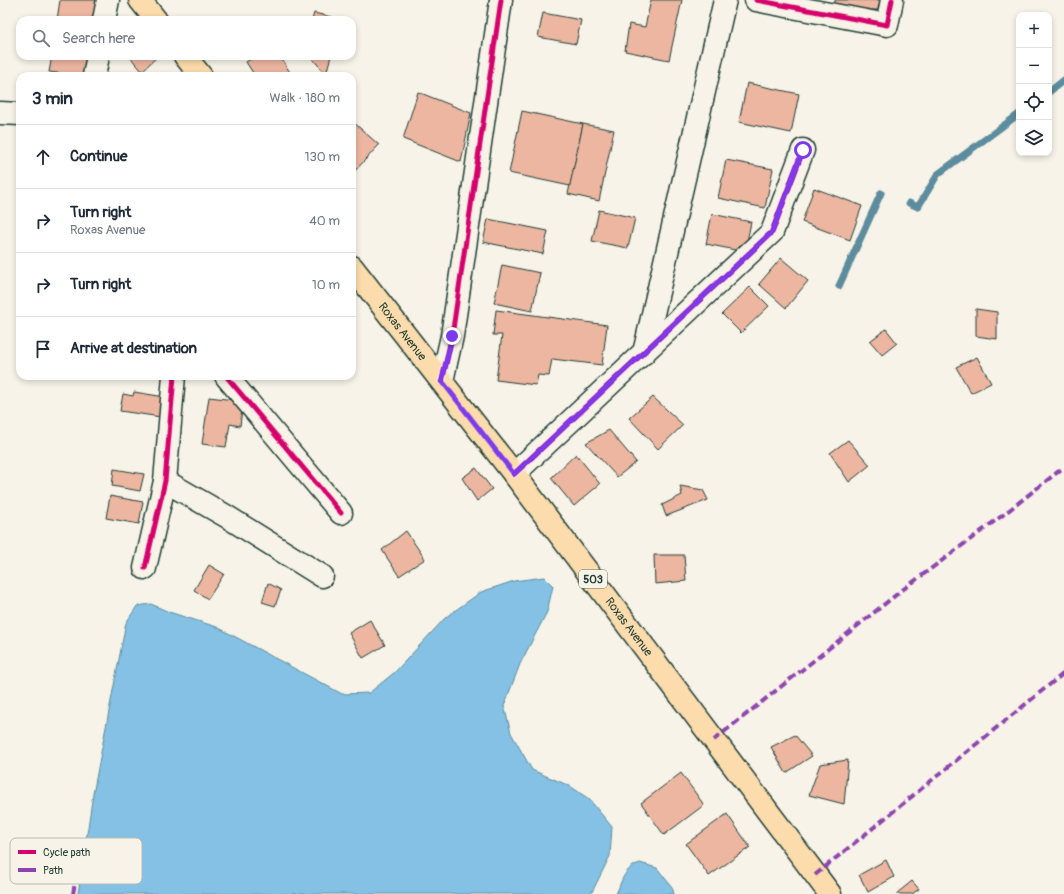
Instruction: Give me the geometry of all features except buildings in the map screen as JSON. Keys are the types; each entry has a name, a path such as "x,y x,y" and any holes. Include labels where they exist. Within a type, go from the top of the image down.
{"main road":[{"path":"140,0 153,16"},
{"path":"188,60 197,72"},
{"name":"Roxas Avenue","path":"356,272 514,474 830,894"}],"street":[{"path":"105,16 108,0"},
{"path":"442,381 452,336 500,0"},
{"path":"644,353 726,0"},
{"path":"758,0 887,25 892,0"},
{"path":"95,72 97,60"},
{"path":"0,113 16,114"},
{"path":"514,474 772,232 803,150"},
{"path":"145,568 165,481 174,380"},
{"path":"229,380 341,513"},
{"path":"165,481 226,516 322,576"}],"water":[{"path":"544,577 553,586 547,612 520,664 504,706 511,733 532,770 570,786 589,799 612,827 610,856 591,894 78,894 80,884 142,884 142,838 86,838 93,794 126,623 137,606 151,604 169,612 217,627 342,694 369,693 395,672 446,617 481,592 514,581"},
{"path":"640,863 657,868 672,887 674,894 616,894 622,880 630,868"}],"waterway":[{"path":"1052,90 1064,80"},
{"path":"909,203 918,207 938,174 1016,116"},
{"path":"839,286 881,193"}],"marked path":[{"path":"714,740 901,591 1003,515 1064,467"},
{"path":"815,875 1064,673"},
{"path":"73,894 75,884"}],"cycle path":[{"path":"442,381 452,336 501,0"},
{"path":"756,0 887,25 892,0"},
{"path":"514,474 772,232 803,150"},
{"path":"145,568 165,481 174,380"},
{"path":"229,380 341,513"}],"route":[{"path":"452,336 442,381 514,474 772,232 803,150"}]}
